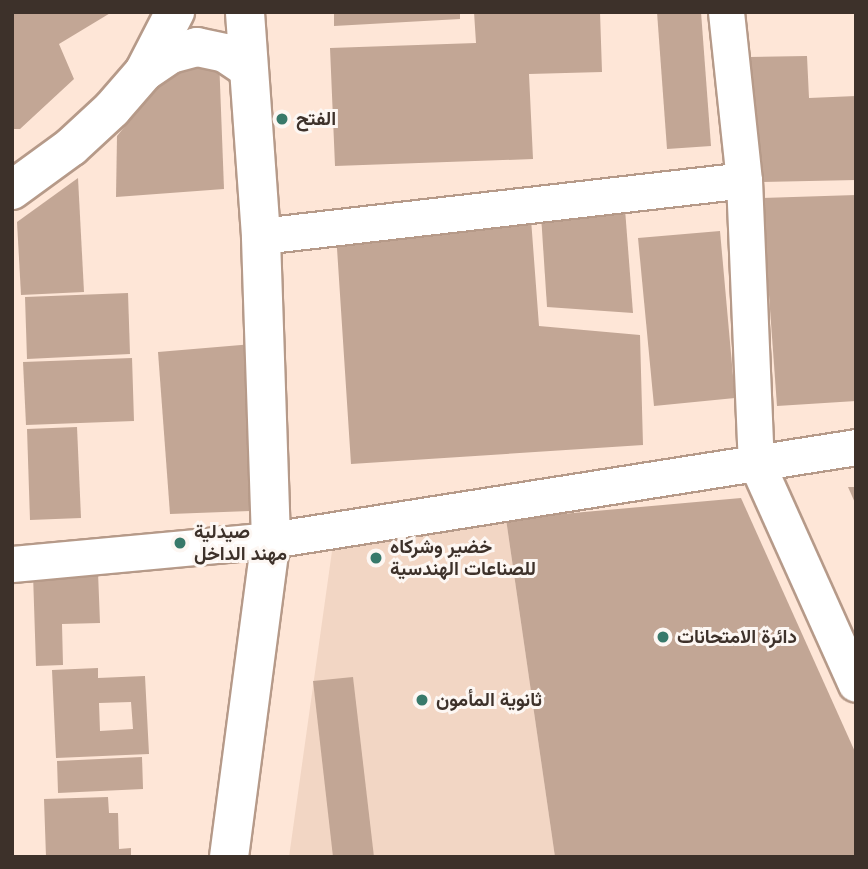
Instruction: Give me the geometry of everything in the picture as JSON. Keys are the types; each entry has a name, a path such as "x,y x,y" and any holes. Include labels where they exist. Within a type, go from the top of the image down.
{"main road":[{"path":"144,72 175,12"},
{"path":"229,857 271,540 261,236 245,12"},
{"path":"12,190 71,147 144,72 171,54 197,47 225,52 247,68"}],"street":[{"path":"726,12 744,180 756,462 856,684"},
{"path":"261,236 744,180"},
{"path":"12,564 271,540 856,447"}],"shaded area":[{"name":"ثانوية المأمون","path":"506,519 555,857 289,857 333,544"}],"building":[{"path":"12,12 112,12 59,44 74,79 20,129 12,129"},
{"path":"334,12 460,12 460,19 334,26"},
{"path":"474,12 600,12 602,72 529,74 533,159 335,166 330,48 476,43"},
{"path":"657,12 701,12 711,146 667,149"},
{"path":"807,56 809,98 856,96 856,180 762,182 749,57"},
{"path":"219,58 224,189 116,197 117,136 177,62"},
{"path":"78,178 84,292 21,295 17,222"},
{"path":"856,195 856,401 777,406 762,198"},
{"path":"625,209 633,313 547,307 541,215"},
{"path":"531,219 539,326 640,335 643,445 351,464 336,233"},
{"path":"720,231 735,398 654,406 638,238"},
{"path":"128,293 130,354 27,359 25,297"},
{"path":"253,344 258,492 250,511 170,514 158,352"},
{"path":"132,358 134,421 26,425 23,362"},
{"path":"77,427 81,518 30,520 27,429"},
{"path":"848,487 856,487 856,505"},
{"name":"دائرة الامتحانات","path":"741,498 856,754 856,857 555,857 506,519"},
{"path":"98,572 100,623 62,624 63,665 36,666 33,574"},
{"path":"98,668 98,678 145,676 149,754 56,758 52,670","holes":["131,702 133,729 100,731 99,703"]},
{"path":"353,677 374,857 333,857 313,681"},
{"path":"142,757 143,789 58,793 57,761"},
{"path":"108,797 109,813 118,813 119,849 131,848 131,857 46,857 44,799"}],"place":[{"name":"الفتح","path":"282,119"},
{"name":"صيدلية مهند الداخل","path":"180,543"},
{"name":"خضير وشركاه للصناعات الهندسية","path":"376,558"},
{"name":"دائرة الامتحانات","path":"663,637"},
{"name":"ثانوية المأمون","path":"422,700"}]}
